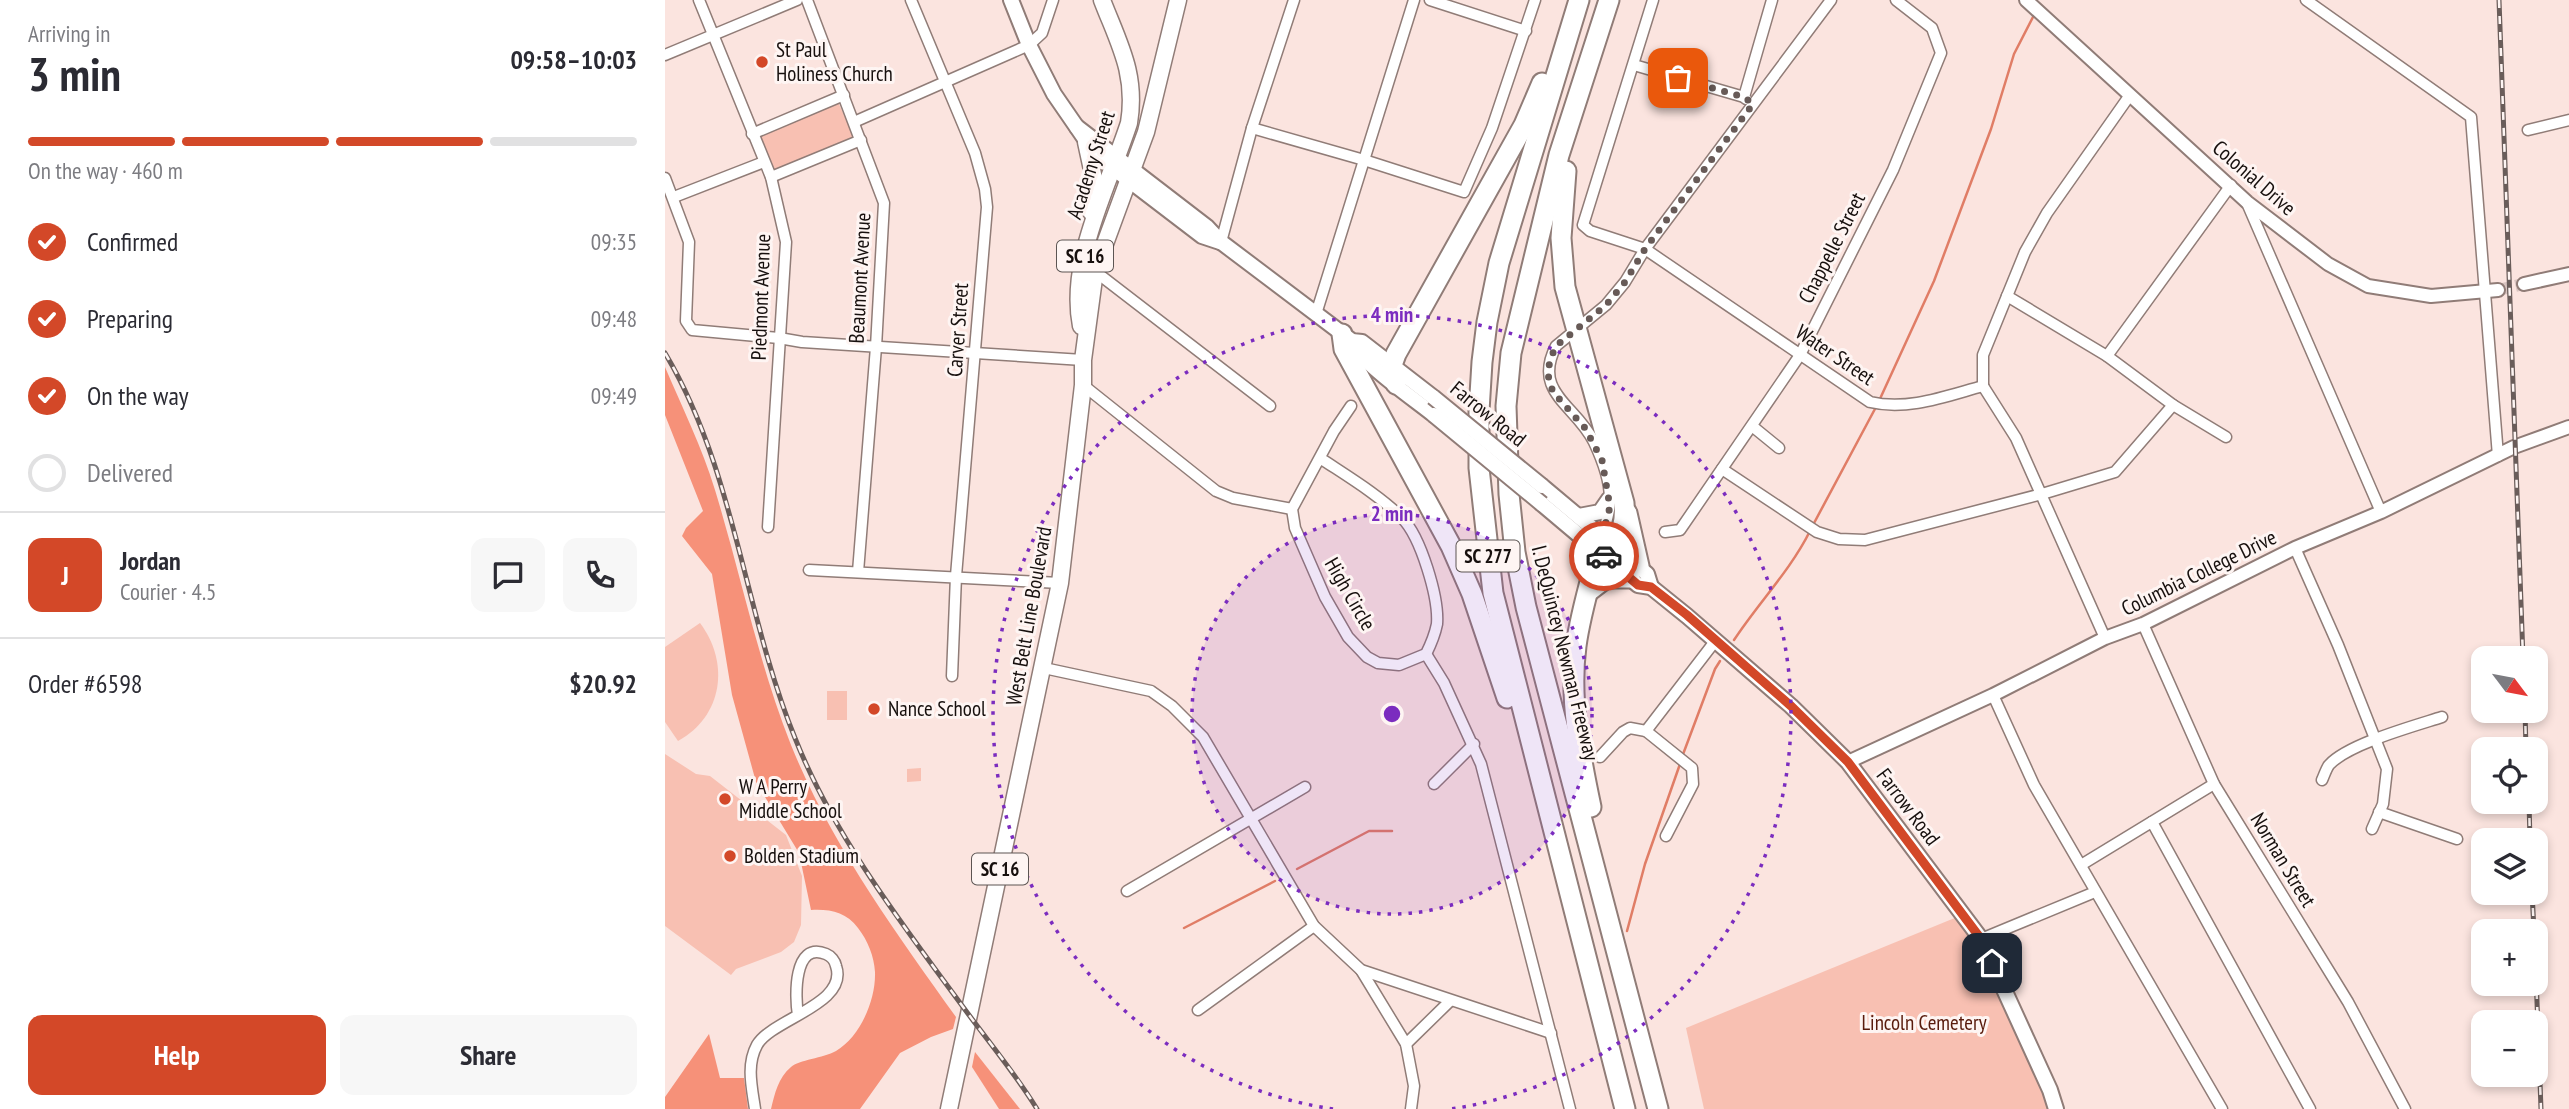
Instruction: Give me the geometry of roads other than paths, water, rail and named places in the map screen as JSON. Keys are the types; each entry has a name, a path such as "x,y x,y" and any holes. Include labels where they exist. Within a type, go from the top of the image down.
{"highway":[{"path":"1386,424 1386,407 1422,306 1524,125 1546,75 1572,0"},
{"name":"SC 277","path":"1579,0 1499,263 1487,322 1479,411 1483,520 1493,593 1625,1109"},
{"name":"I. DeQuincey Newman Freeway","path":"1609,0 1559,155 1511,354 1506,406 1508,481 1515,552 1526,607 1658,1109"},
{"path":"1582,82 1565,184 1561,238 1565,287 1634,572 1607,578 1589,591"},
{"path":"1347,337 1344,349 1451,546 1472,594 1510,705 1552,855 1570,900"},
{"path":"1607,915 1603,868 1581,753 1575,698 1576,648 1581,618 1604,543 1622,529 1617,501"}],"main road":[{"name":"Farrow Road","path":"1011,0 1029,45 1054,94 1095,155 1115,163"},
{"name":"Academy Street","path":"1090,267 1091,228 1129,123 1132,107 1131,78 1102,0"},
{"name":"SC 16","path":"1158,82 1178,0"},
{"path":"1131,78 1158,82"},
{"name":"West Belt Line Boulevard","path":"949,1109 1060,583 1083,385 1090,267 1146,132 1158,82"},
{"name":"Farrow Road","path":"1077,127 1129,176 1202,236 1221,242 1347,337 1363,342 1399,376 1433,415 1542,504 1604,543"},
{"path":"1086,142 1094,179 1091,228"},
{"name":"Farrow Road","path":"1399,376 1433,397 1579,516 1634,572 1647,574 1651,587 1791,706 1848,762 1981,939 2050,1090 2056,1109"},
{"path":"1579,516 1600,512 1617,501"}],"street":[{"name":"Piedmont Avenue","path":"699,0 771,177 786,242 768,527"},
{"path":"665,55 797,0"},
{"name":"Beaumont Avenue","path":"807,0 884,203 876,348 858,572"},
{"name":"Carver Street","path":"911,0 975,153 987,207 956,576 952,676"},
{"path":"854,122 1029,45 1042,33 1053,0"},
{"path":"1221,242 1252,128 1294,0"},
{"path":"1316,314 1414,0"},
{"path":"1430,0 1526,31"},
{"path":"1252,128 1464,192 1492,128 1535,0"},
{"path":"1653,0 1634,65 1744,97 1753,104"},
{"path":"1744,97 1772,0"},
{"path":"1617,501 1593,440 1554,393 1549,383 1548,369 1556,346 1606,305 1625,282 1645,249 1831,0"},
{"name":"Chappelle Street","path":"1665,532 1680,530 1800,355 1893,170 1941,53 1932,29 1896,0"},
{"path":"2306,0 2471,117 2492,291 2498,456"},
{"name":"Colonial Drive","path":"2028,2 2247,202 2328,264 2368,286 2431,296 2492,291"},
{"name":"Water Street","path":"1634,65 1583,225 1590,231 1645,249 1870,402 1886,406 1910,405 1983,386"},
{"path":"2105,638 2016,438 1983,386 1983,355 2025,252 2047,212 2130,94"},
{"path":"752,134 844,95"},
{"path":"2529,130 2569,120"},
{"path":"771,177 861,140"},
{"path":"674,197 764,162"},
{"path":"665,178 689,242 685,321 692,330 802,342 976,355 1084,353"},
{"path":"2107,356 2231,185"},
{"path":"2247,202 2381,512"},
{"path":"1090,267 1270,406"},
{"path":"2524,284 2569,274"},
{"path":"2007,296 2107,356 2173,405 2225,437"},
{"path":"1083,385 1216,491 1233,498 1292,509 1334,431 1351,406"},
{"path":"1722,469 1817,532 1839,539 1865,540 2115,472 2173,405"},
{"path":"1752,426 1779,448"},
{"name":"Columbia College Drive","path":"1848,762 1993,695 2105,638 2143,624 2295,548 2381,512 2514,447 2569,426"},
{"path":"1320,458 1403,519 1417,542 1430,580 1436,609 1437,624 1426,654 1444,683 1482,764 1570,1109"},
{"name":"High Circle","path":"1292,509 1295,528 1313,573 1348,637 1367,657 1378,663 1399,665 1426,654"},
{"path":"2295,548 2388,769 2383,804 2372,829"},
{"path":"809,570 1060,583"},
{"name":"Norman Street","path":"2143,624 2214,784 2348,1002 2405,1109"},
{"path":"1646,731 1716,640"},
{"path":"1044,668 1151,691 1172,706 1203,737 1314,926 1361,970 1406,1044 1414,1086 1411,1109"},
{"path":"1993,695 2033,785 2222,1109"},
{"path":"2322,780 2329,765 2349,752 2442,717"},
{"path":"1600,757 1630,728 1646,731 1692,768 1693,784 1666,836"},
{"path":"1434,784 1474,744"},
{"path":"2081,865 2214,784"},
{"path":"1127,891 1305,787"},
{"path":"2379,812 2457,839"},
{"path":"2152,822 2310,1109"},
{"path":"1981,939 2095,892"},
{"path":"1198,1010 1314,926"},
{"path":"755,1109 751,1070 757,1046 770,1031 818,1004 834,985 837,970 834,961 827,954 811,955 799,968 796,996 798,1015"},
{"path":"1361,970 1551,1033"},
{"path":"1406,1044 1450,1001"}],"waterway":[{"path":"1879,401 1934,281 1991,129 2014,54 2034,15"},
{"path":"1813,525 1876,407"},
{"path":"1734,640 1793,560 1810,531"},
{"path":"1682,757 1720,661"},
{"path":"1627,931 1645,864 1680,764"},
{"path":"1297,869 1369,831 1392,831"},
{"path":"1184,928 1275,881"}],"tunnel":[{"path":"2498,290 2524,284"}],"railway":[{"path":"2499,0 2523,646"},
{"path":"665,353 689,398 708,445 763,642 795,738 811,775 873,881 1037,1109"},
{"path":"2525,723 2526,737"},
{"path":"2529,814 2530,828"},
{"path":"2533,905 2533,919"},
{"path":"2537,996 2541,1109"}],"place":[{"name":"St Paul Holiness Church","path":"762,62"},
{"name":"Nance School","path":"874,709"},
{"name":"W A Perry Middle School","path":"725,799"},
{"name":"Bolden Stadium","path":"730,856"}],"park label":[{"name":"Lincoln Cemetery","path":"1924,1023"}]}
